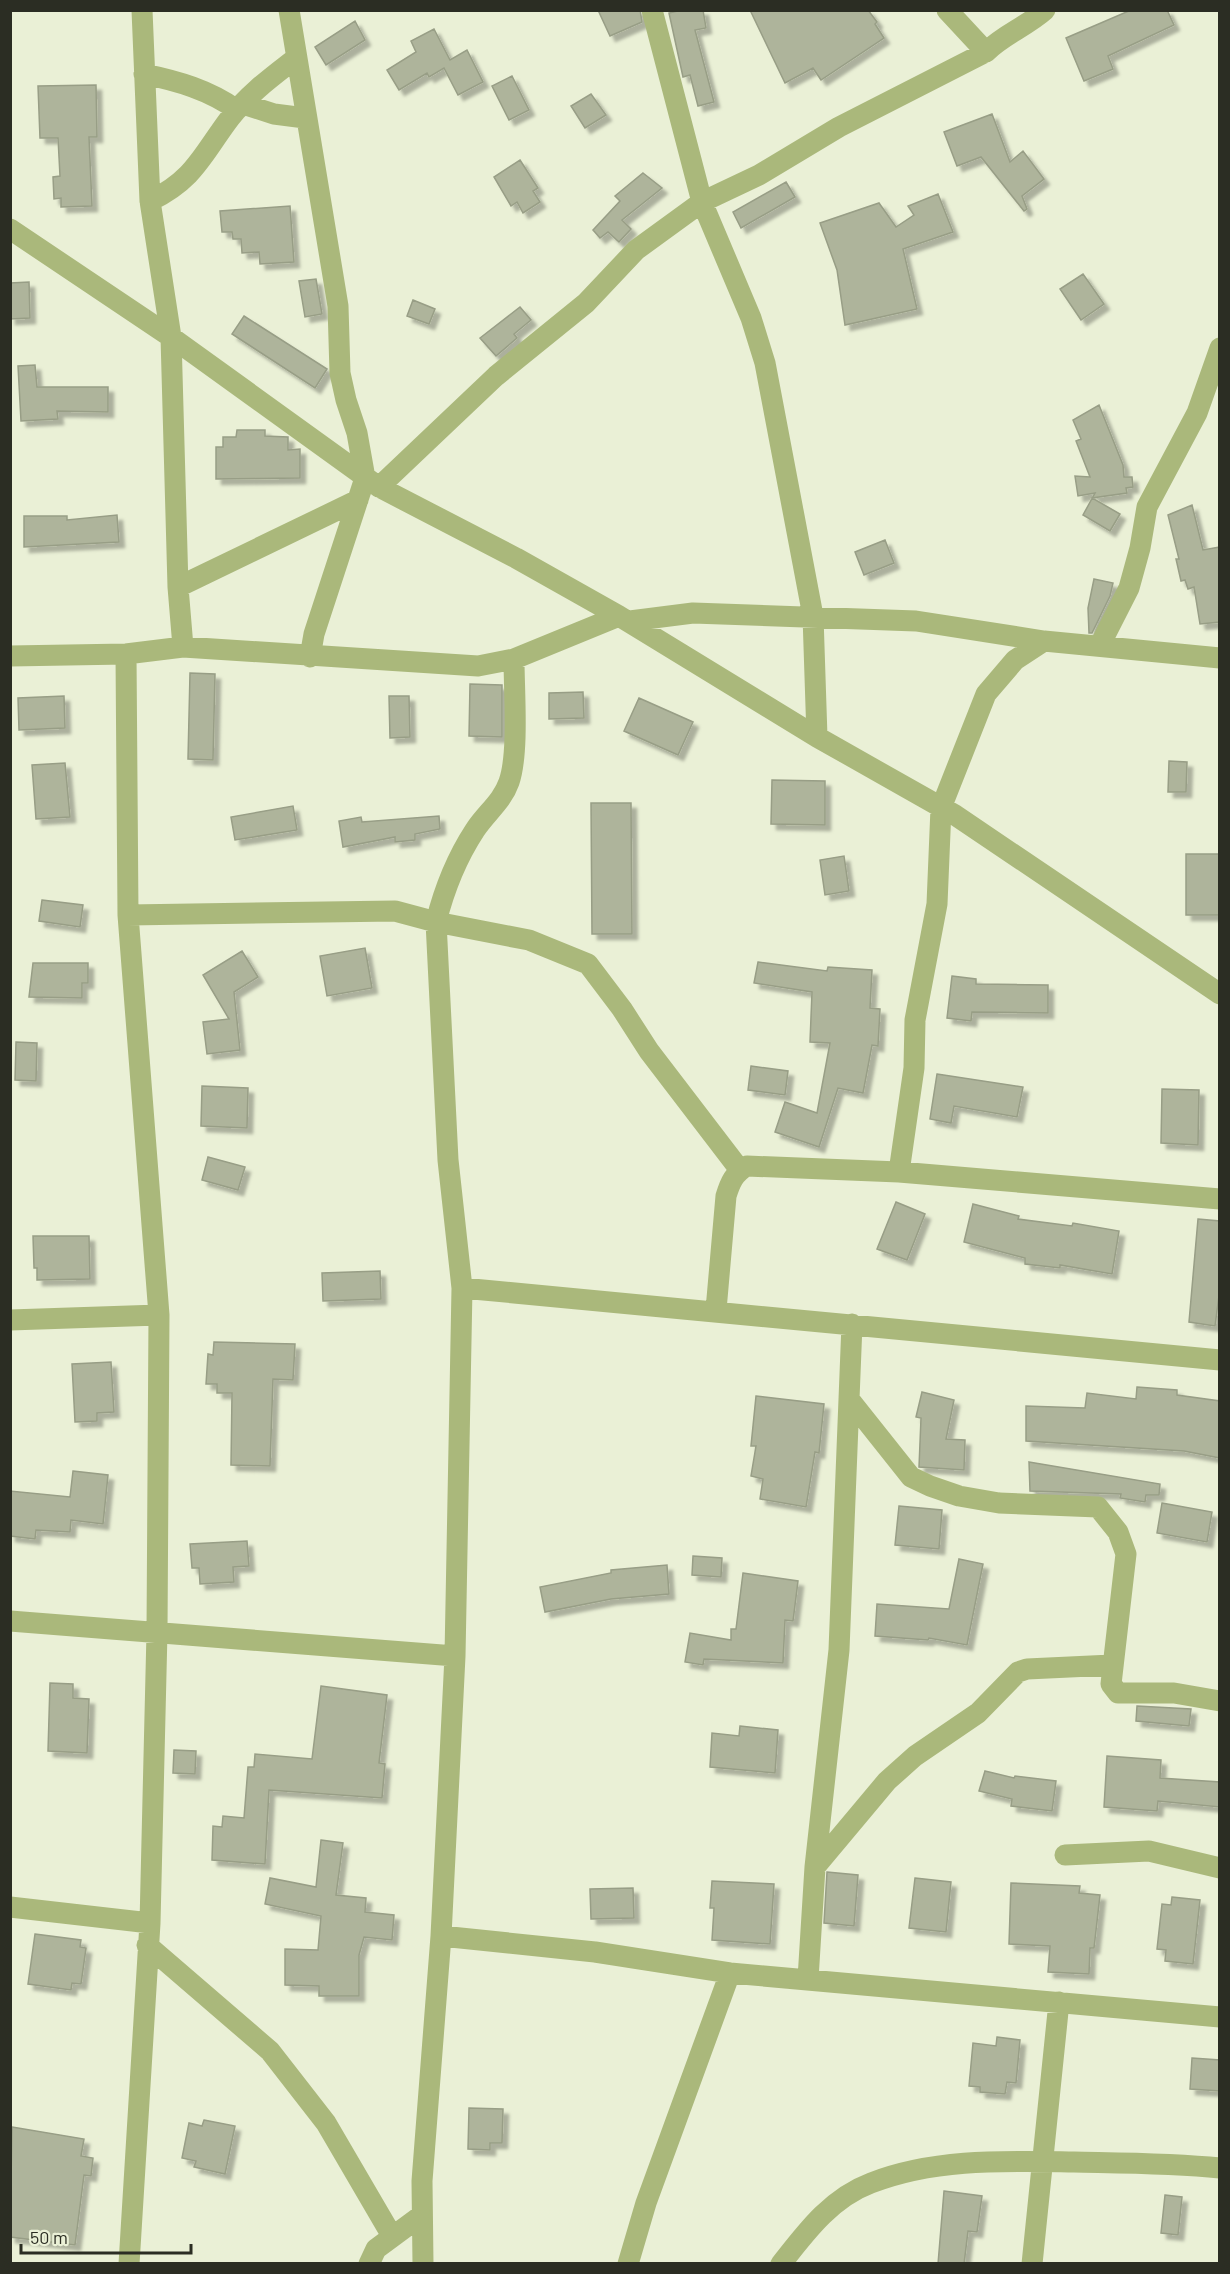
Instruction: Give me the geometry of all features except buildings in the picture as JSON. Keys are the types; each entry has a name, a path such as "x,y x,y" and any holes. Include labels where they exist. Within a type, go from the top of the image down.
{"street":[{"path":"142,10 150,201 171,337 178,587 183,647"},
{"path":"289,10 305,118 338,306 340,373 372,483"},
{"path":"652,10 702,202 751,318 765,363 813,616 817,737"},
{"path":"947,10 986,52"},
{"path":"310,657 314,634 358,500 372,483 496,375 586,303 636,250 702,202 759,175 839,127 986,52 1001,37 1034,20 1045,10"},
{"path":"150,201 177,187 193,171 240,107 296,58"},
{"path":"144,74 181,82 240,107 305,118"},
{"path":"10,229 171,337 372,483 516,558 624,619 817,737 941,808 1220,994"},
{"path":"1100,645 1129,588 1140,548 1147,507 1197,413 1220,348"},
{"path":"178,587 358,500"},
{"path":"10,656 126,654 183,647 310,657 478,666 514,659 624,619 693,613 916,621 1044,641 1220,658"},
{"path":"899,1172 914,1068 915,1020 937,904 941,808 986,694 1015,660 1044,641"},
{"path":"126,654 128,915 159,1315 157,1632 150,1923 129,2264"},
{"path":"423,2264 422,2181 441,1936 455,1656 462,1288 448,1160 436,922 442,898 457,861 476,828 501,799 510,780 513,757 514,659"},
{"path":"128,915 395,911 436,922 530,940 588,964 622,1009 655,1060 740,1170"},
{"path":"716,1310 726,1196 730,1181 747,1166 899,1172 1220,1199"},
{"path":"462,1288 716,1310 1220,1360"},
{"path":"10,1320 159,1315"},
{"path":"808,1979 816,1867 839,1650 852,1324"},
{"path":"849,1399 911,1477 930,1486 959,1496 999,1503 1098,1507 1118,1532 1126,1554 1111,1684 1118,1693 1174,1693 1220,1701"},
{"path":"10,1621 455,1656"},
{"path":"816,1867 887,1781 915,1756 978,1713 1018,1672 1112,1665"},
{"path":"1065,1855 1149,1851 1220,1868"},
{"path":"10,1907 150,1923"},
{"path":"441,1936 596,1952 729,1973 1220,2017"},
{"path":"147,1945 270,2051 326,2123 392,2236"},
{"path":"628,2264 646,2203 729,1973"},
{"path":"1032,2264 1059,2002"},
{"path":"781,2264 820,2214 870,2183 930,2165 1041,2162 1177,2163 1220,2168"},
{"path":"369,2264 376,2249 422,2216"}]}
